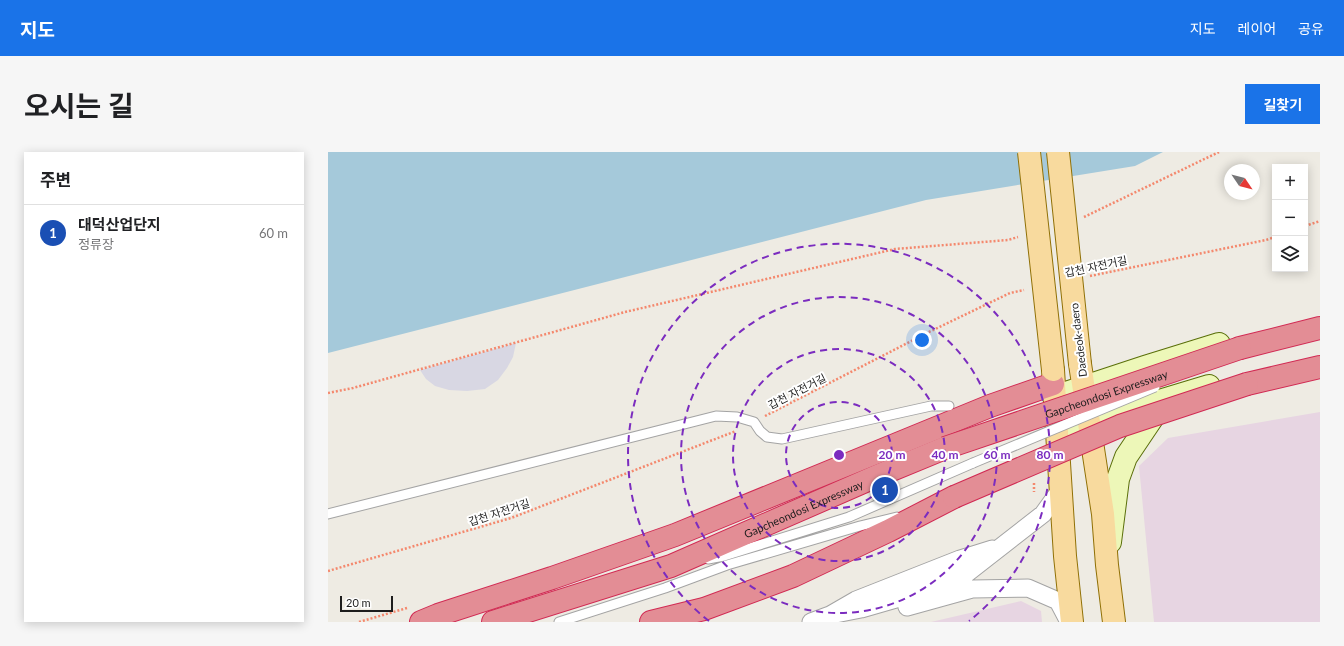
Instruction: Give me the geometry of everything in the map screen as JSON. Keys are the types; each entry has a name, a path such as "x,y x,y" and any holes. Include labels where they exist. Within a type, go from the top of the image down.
{"highway":[{"name":"Gapcheondosi Expressway","path":"493,622 672,566 877,476 946,448 1240,348 1320,328"},
{"path":"651,622 704,609 793,576 888,531 954,497 1120,426 1247,384 1320,367"},
{"path":"421,622 675,535 990,406 1053,384"}],"main road":[{"path":"1030,152 1053,384 1065,556 1072,622"},
{"name":"Daedeok-daero","path":"1058,152 1080,364 1103,514 1114,622"}],"street":[{"path":"1053,384 1084,388 1145,367 1224,343 1320,322"},
{"path":"1057,432 1235,379 1311,362 1320,363"},
{"path":"1107,565 1118,479 1126,457 1164,399"},
{"path":"811,622 920,592 966,574 1043,514 1061,490"},
{"path":"853,622 972,589 1028,588 1058,601 1068,622"}],"lane":[{"path":"672,566 724,556 849,518 973,463 1174,380 1240,348"},
{"path":"328,514 716,416 737,417 754,422 760,431 767,437 782,439 931,406 949,406"},
{"path":"559,622 665,588 727,565 860,526 931,509"}],"path":[{"path":"1079,219 1220,152"},
{"path":"1308,225 1320,221"},
{"path":"328,393 354,388 624,312 895,249 1008,240 1022,236"},
{"name":"갑천 자전거길","path":"1088,276 1272,238"},
{"name":"갑천 자전거길","path":"328,571 512,518 743,428 929,332 1010,293 1026,290"}],"shaded area":[{"path":"516,343 513,357 507,368 498,380 485,389 467,391 449,390 435,386 426,379 420,370"},
{"path":"1320,412 1320,622 1154,622 1139,466 1168,438"},
{"path":"1021,601 1041,611 1042,622 931,622"}],"water":[{"path":"328,152 1163,152 1135,166 926,200 328,353"}],"place":[{"name":"대덕산업단지","path":"885,490"}]}
